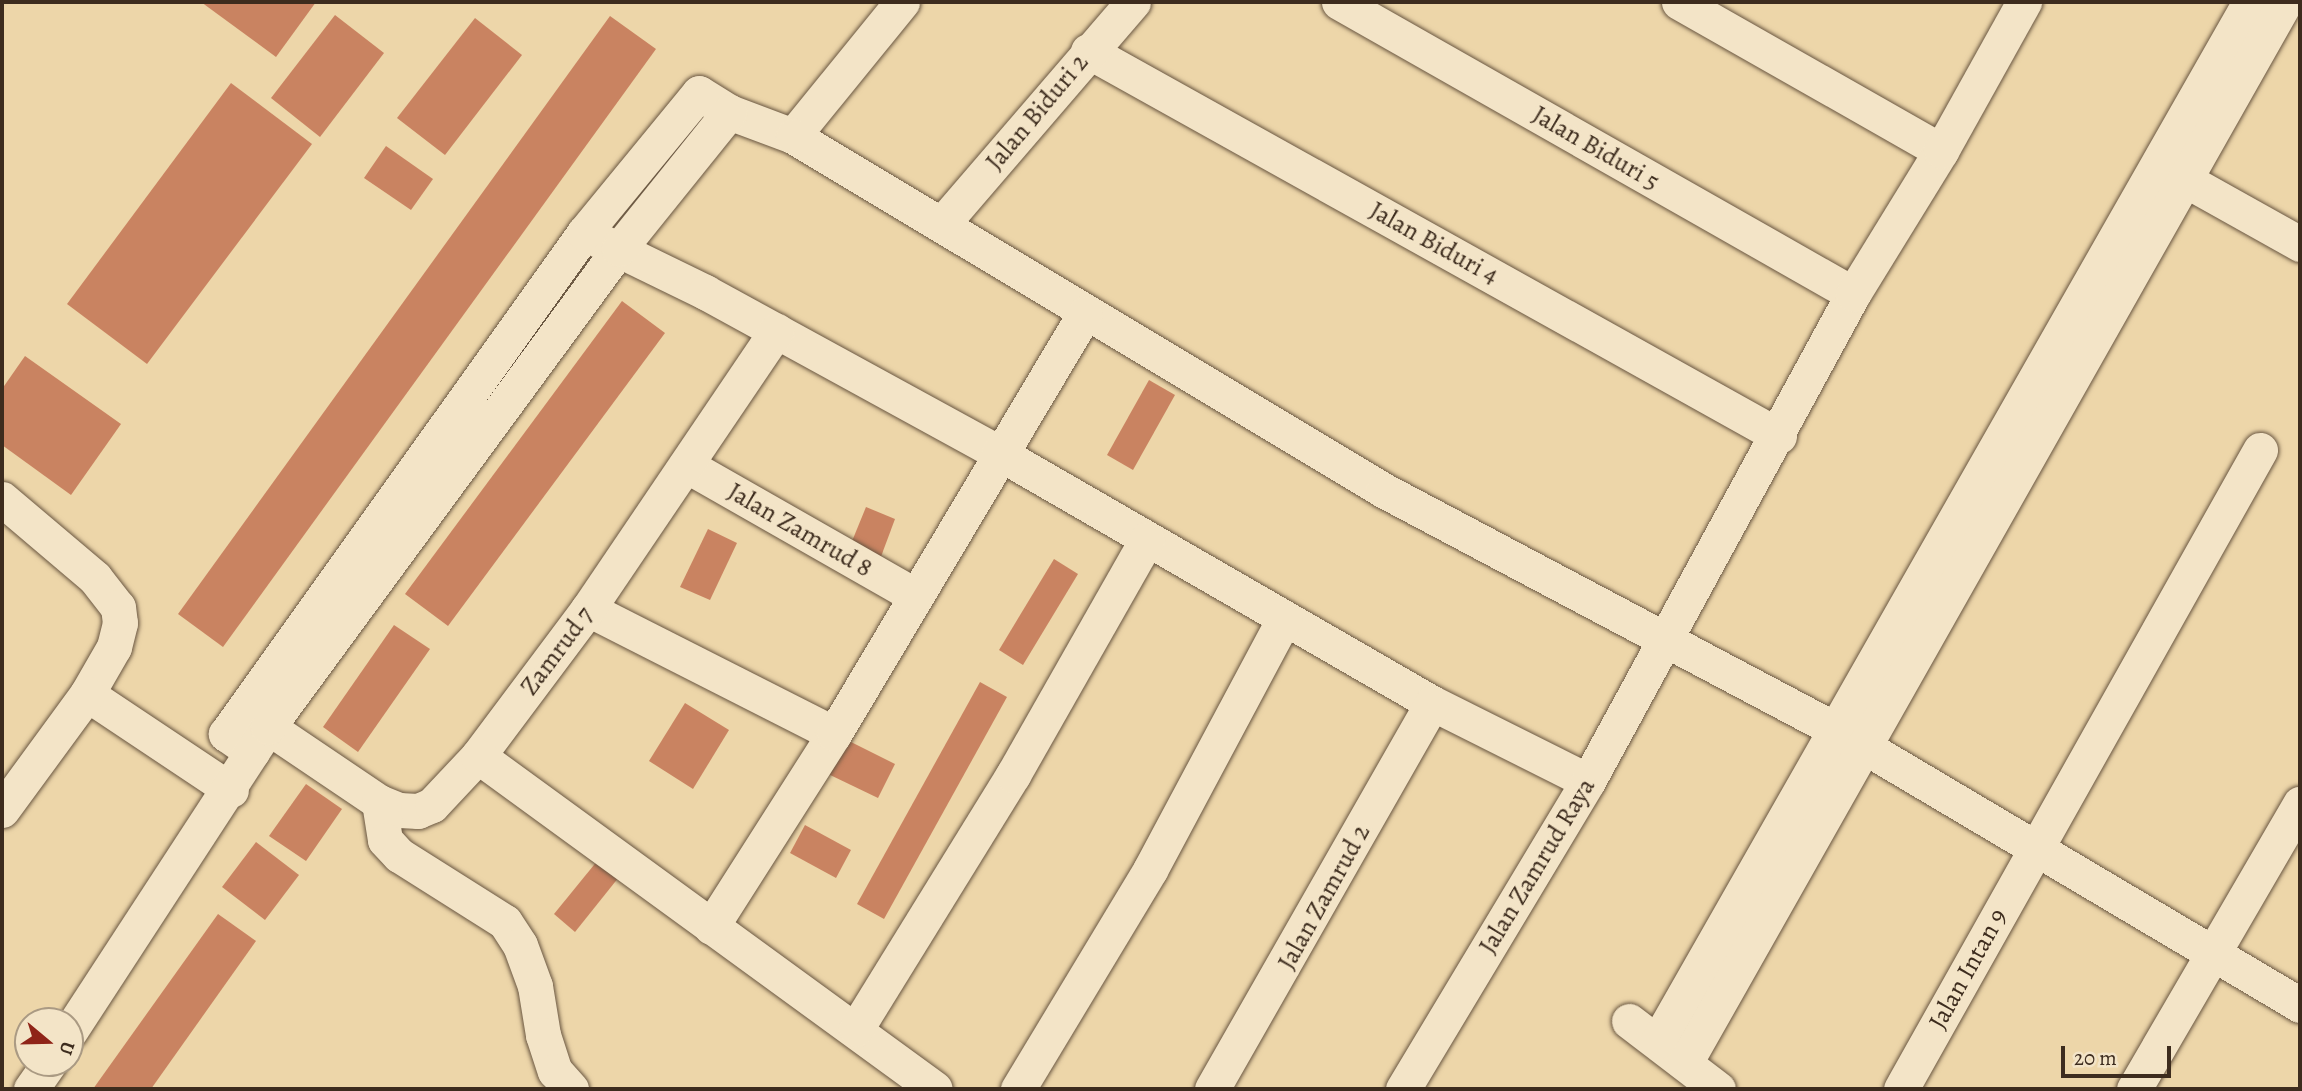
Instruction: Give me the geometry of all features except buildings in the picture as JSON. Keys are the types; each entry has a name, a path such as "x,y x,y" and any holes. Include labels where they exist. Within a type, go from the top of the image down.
{"street":[{"path":"793,136 902,2"},
{"name":"Jalan Biduri 2","path":"942,224 1088,51 1133,2"},
{"name":"Jalan Biduri 5","path":"1339,2 1853,294"},
{"path":"1679,2 1941,151"},
{"name":"Jalan Zamrud Raya","path":"1403,1089 1588,781 1668,640 1853,294 1941,151 2023,2"},
{"path":"2234,62 2250,2"},
{"path":"1658,1041 1829,777 2234,62 2285,2"},
{"name":"Jalan Biduri 4","path":"1088,51 1779,436"},
{"path":"1588,781 1432,703 999,453 776,331 584,233 699,93 729,112 793,136 942,224 1084,314 1383,490 1851,739 2210,955 2300,1006"},
{"path":"84,1010 231,790 260,739 618,249 729,112"},
{"path":"2172,173 2300,244"},
{"name":"Zamrud 7","path":"584,233 226,734 260,739 399,810 418,811 432,805 478,756 588,609 776,331"},
{"path":"711,927 834,734 914,595 1084,314"},
{"name":"Jalan Intan 9","path":"1901,1089 2260,450"},
{"name":"Jalan Zamrud 8","path":"686,465 914,595"},
{"path":"2,499 94,578 118,607 120,623 114,647 87,694 2,810"},
{"path":"856,1029 1013,775 1147,539"},
{"path":"588,609 834,734"},
{"path":"1018,1089 1150,870 1284,618"},
{"path":"87,694 231,790"},
{"name":"Jalan Zamrud 2","path":"1212,1089 1432,703"},
{"path":"478,756 935,1089"},
{"path":"1685,1063 1829,777"},
{"path":"379,802 383,832 399,855 417,870 492,910 505,922 520,946 535,986 543,1035 555,1071 571,1089"},
{"path":"2134,1089 2300,804"},
{"path":"1629,1021 1718,1089"}]}
